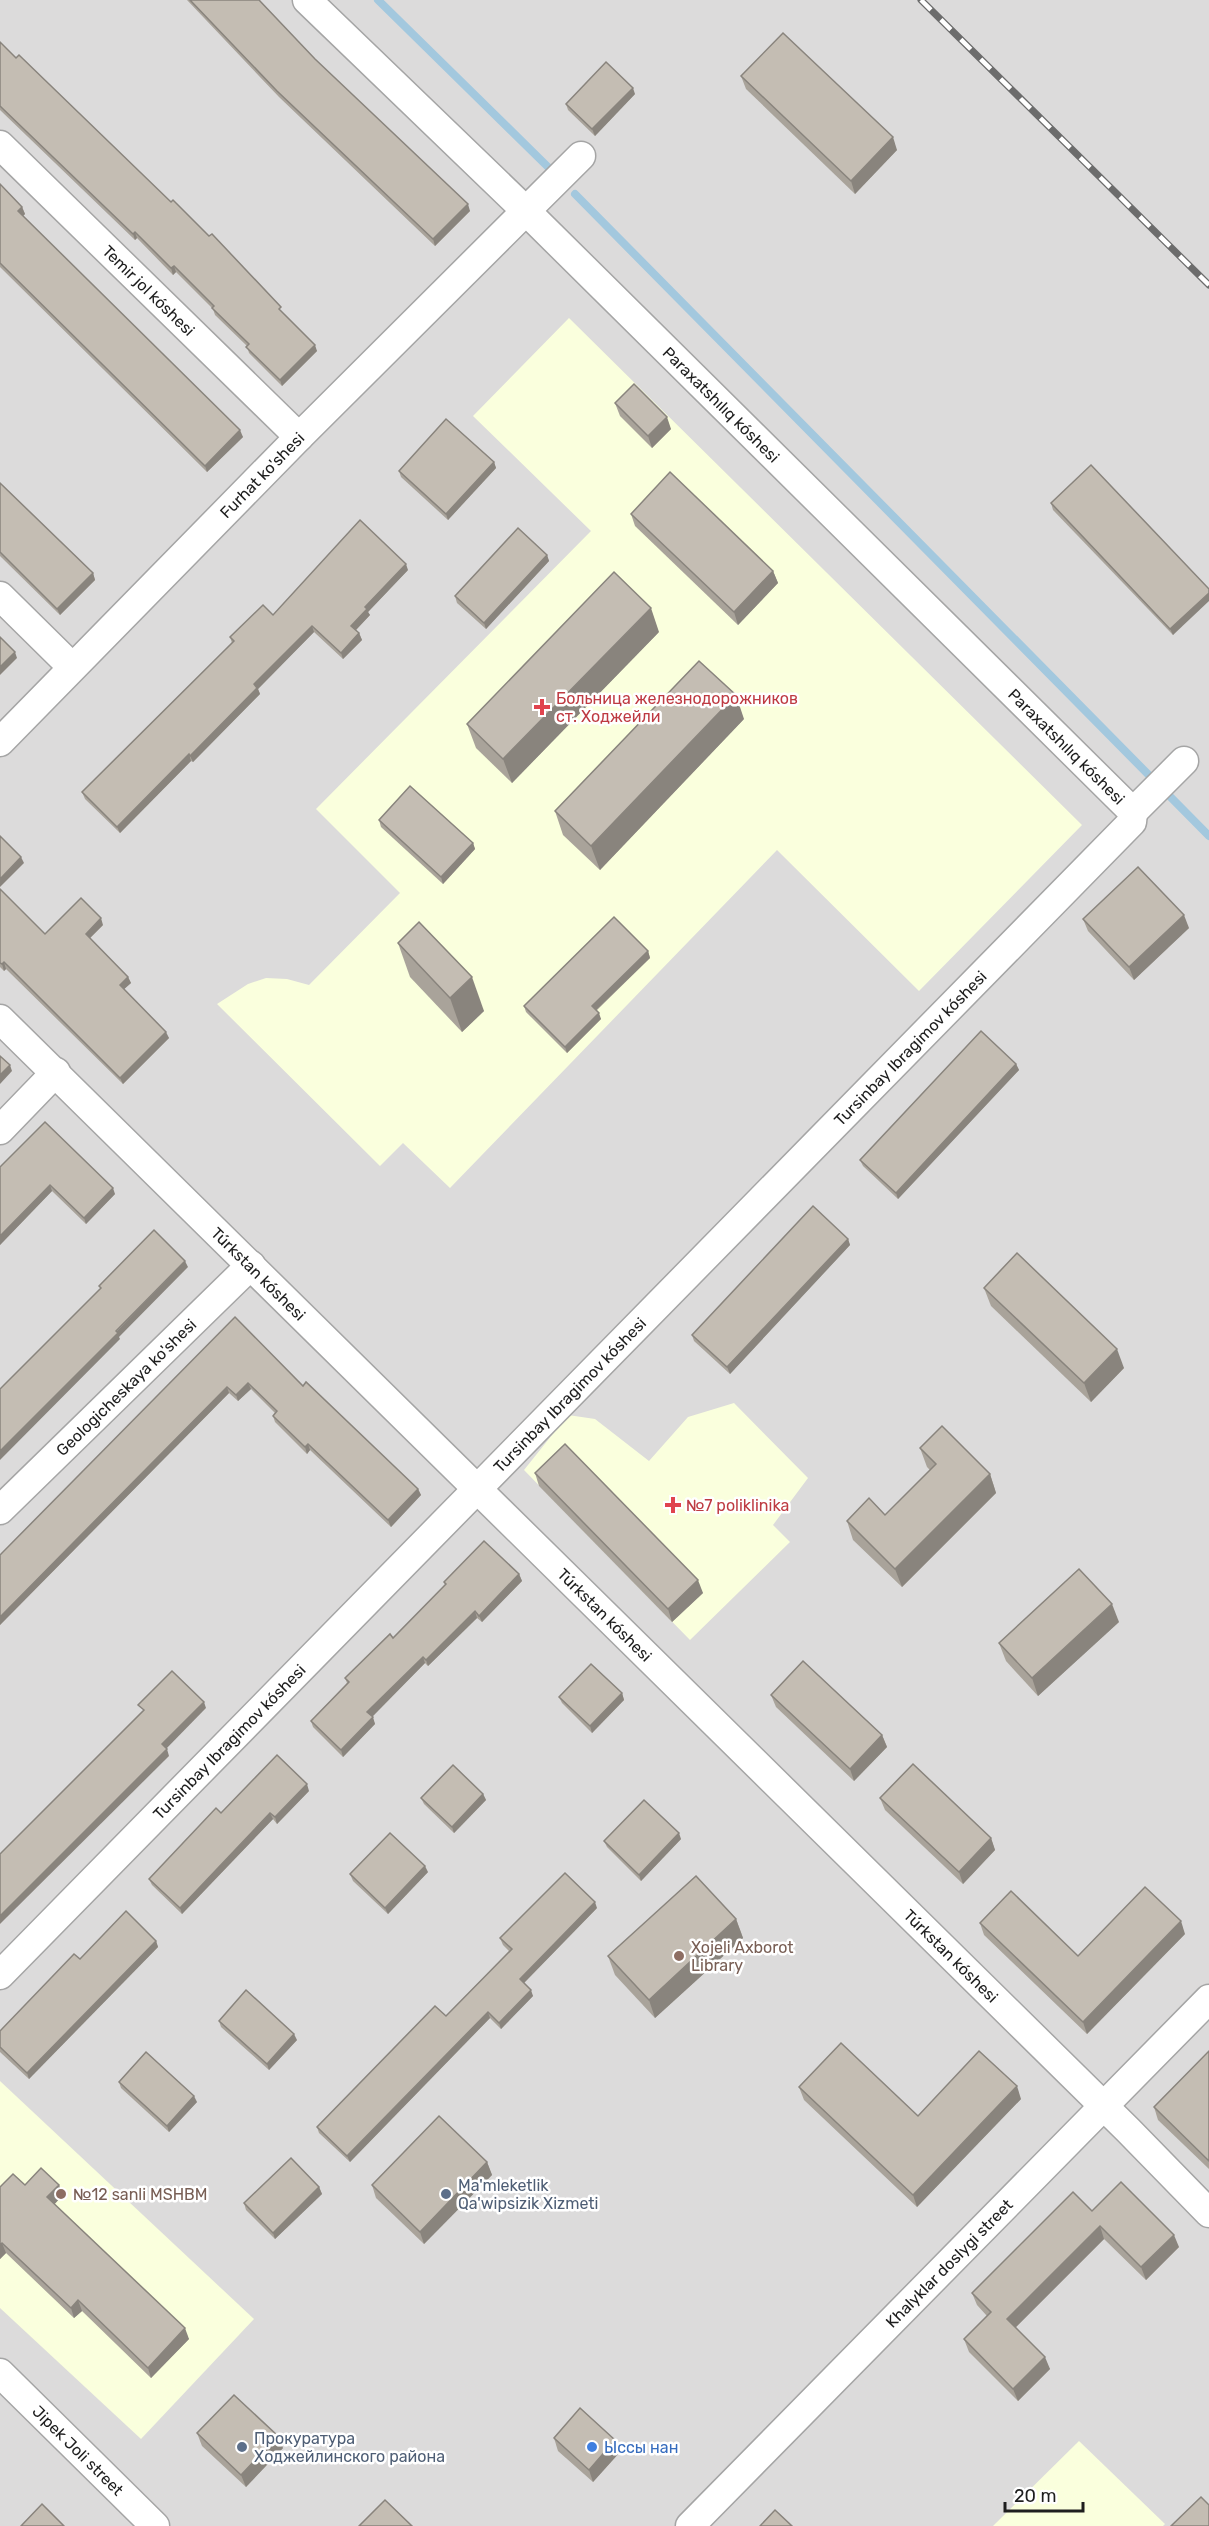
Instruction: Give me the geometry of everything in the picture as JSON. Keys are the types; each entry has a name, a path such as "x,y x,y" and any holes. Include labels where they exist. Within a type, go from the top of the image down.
{"street":[{"name":"Paraxatshılıq kóshesi","path":"307,0 525,210 1133,812"},
{"name":"Temir jol kóshesi","path":"0,145 299,437"},
{"name":"Furhat ko'shesi","path":"0,742 299,437 581,156"},
{"path":"0,596 72,667"},
{"name":"Tursinbay Ibragimov kóshesi","path":"0,1975 1132,822 1133,812 1184,761"},
{"name":"Túrkstan kóshesi","path":"0,1019 57,1072 1104,2106 1209,2213"},
{"path":"0,1130 57,1072"},
{"name":"Geologicheskaya ko'shesi","path":"0,1510 251,1265"},
{"name":"Khalyklar doslygi street","path":"690,2526 1209,2000"},
{"name":"Jipek Joli street","path":"0,2373 154,2526"}],"shaded area":[{"path":"0,0 1209,0 1209,2526 0,2526"},
{"path":"569,318 1082,825 919,991 777,850 450,1188 403,1143 380,1166 217,1004 248,984 266,978 287,979 309,985 400,893 316,809 591,531 473,416"},
{"name":"№7 poliklinika","path":"734,1403 808,1478 773,1525 790,1542 690,1640 524,1470 568,1415 595,1419 649,1461 688,1417"},
{"name":"№12 sanli MSHBM","path":"0,2081 254,2319 141,2439 0,2308"},
{"path":"1079,2441 1165,2524 1163,2526 993,2526"}],"building":[{"path":"190,0 259,0 315,59 468,204 433,239 277,91"},
{"path":"783,33 893,137 851,181 741,76"},
{"path":"0,42 16,58 19,55 171,202 173,200 209,236 212,234 281,307 279,309 315,345 280,380 246,347 249,344 174,266 171,268 135,232 133,234 0,106"},
{"path":"606,62 633,88 592,129 566,104"},
{"path":"0,184 22,207 18,211 240,430 205,466 0,263"},
{"path":"634,384 667,417 648,436 615,403"},
{"path":"446,419 494,462 446,514 399,471"},
{"path":"1091,465 1209,589 1209,593 1170,629 1051,503"},
{"path":"670,472 773,571 734,612 631,514"},
{"path":"0,483 93,573 57,609 0,552"},
{"path":"360,520 406,564 365,607 367,609 351,626 359,633 341,653 312,626 254,684 257,688 117,827 82,792 234,641 230,637 263,605 273,615"},
{"path":"518,528 547,555 484,623 455,596"},
{"path":"614,572 651,608 503,759 467,724"},
{"path":"0,637 15,652 0,667"},
{"path":"699,661 736,695 591,846 555,811"},
{"path":"410,786 473,843 441,877 379,820"},
{"path":"0,836 21,857 0,879"},
{"path":"1138,867 1184,915 1129,967 1083,919"},
{"path":"0,889 45,934 81,898 101,918 86,934 128,977 120,985 166,1032 120,1078 4,962 0,963"},
{"path":"614,917 648,951 592,1006 599,1013 565,1047 524,1006"},
{"path":"419,922 472,977 450,998 398,943"},
{"path":"981,1031 1016,1064 896,1193 860,1160"},
{"path":"0,1056 10,1065 0,1075"},
{"path":"45,1122 113,1188 84,1218 50,1185 0,1236 0,1167"},
{"path":"813,1206 848,1239 727,1367 692,1335"},
{"path":"154,1230 185,1261 116,1331 118,1333 0,1451 0,1389 101,1288 99,1286"},
{"path":"1017,1253 1117,1349 1084,1383 984,1288"},
{"path":"235,1317 303,1386 306,1382 418,1489 388,1520 308,1444 305,1447 273,1416 277,1411 248,1383 236,1395 227,1387 0,1617 0,1555"},
{"path":"942,1426 990,1474 895,1569 847,1521 869,1498 885,1515 936,1464 920,1448"},
{"path":"565,1444 698,1580 668,1609 535,1473"},
{"path":"484,1541 519,1574 479,1616 475,1611 426,1660 423,1657 367,1712 373,1717 341,1750 311,1721 349,1682 345,1678 390,1634 393,1638"},
{"path":"1079,1569 1112,1604 1032,1678 999,1643"},
{"path":"803,1661 882,1735 850,1769 771,1695"},
{"path":"591,1664 622,1693 590,1726 559,1697"},
{"path":"172,1671 204,1702 162,1744 167,1749 0,1916 0,1854 144,1710 138,1705"},
{"path":"277,1755 307,1784 275,1817 270,1813 180,1908 149,1879 216,1808 221,1813"},
{"path":"913,1764 991,1838 959,1872 880,1798"},
{"path":"453,1765 483,1794 452,1827 421,1798"},
{"path":"644,1800 679,1833 639,1875 604,1841"},
{"path":"390,1833 425,1866 385,1908 350,1874"},
{"path":"565,1873 595,1902 520,1979 531,1990 499,2023 488,2012 347,2156 317,2127 435,2006 446,2016 512,1949 500,1938"},
{"name":"Xojeli Axborot Library","path":"696,1876 736,1919 649,2000 608,1956"},
{"path":"1145,1887 1181,1921 1083,2022 980,1923 1011,1891 1078,1956"},
{"path":"126,1911 156,1941 27,2073 0,2047 0,2031 74,1954 80,1959"},
{"path":"246,1990 294,2034 267,2064 219,2021"},
{"path":"841,2043 918,2116 979,2051 1017,2086 913,2195 799,2087"},
{"path":"1209,2051 1209,2161 1154,2107"},
{"path":"146,2052 194,2096 167,2126 119,2082"},
{"path":"439,2116 487,2162 420,2232 372,2185"},
{"path":"291,2158 319,2187 273,2233 244,2203"},
{"path":"41,2168 59,2185 47,2197 185,2328 148,2368 78,2300 71,2308 2,2243 0,2245 0,2187 13,2174 25,2185"},
{"path":"1121,2182 1174,2235 1141,2267 1100,2226 1007,2319 1045,2357 1013,2389 964,2339 991,2312 972,2293 1073,2192 1092,2211"},
{"path":"234,2395 278,2436 241,2475 197,2433"},
{"path":"580,2408 615,2440 589,2470 554,2438"},
{"path":"1201,2497 1209,2505 1209,2526 1171,2526"},
{"path":"385,2500 412,2526 359,2526"},
{"path":"42,2504 64,2526 21,2526"},
{"path":"775,2510 792,2526 760,2526"}],"waterway":[{"path":"378,0 548,167"},
{"path":"575,194 1209,836"}],"railway":[{"path":"921,0 1209,285"}],"place":[{"name":"Больница железнодорожников ст. Ходжейли","path":"542,707"},
{"name":"№7 poliklinika","path":"673,1505"},
{"name":"Xojeli Axborot Library","path":"679,1956"},
{"name":"№12 sanli MSHBM","path":"61,2194"},
{"name":"Ma'mleketlik Qa'wipsizik Xizmeti","path":"446,2194"},
{"name":"Прокуратура Ходжейлинского района","path":"242,2447"},
{"name":"Ыссы нан","path":"592,2447"}]}
